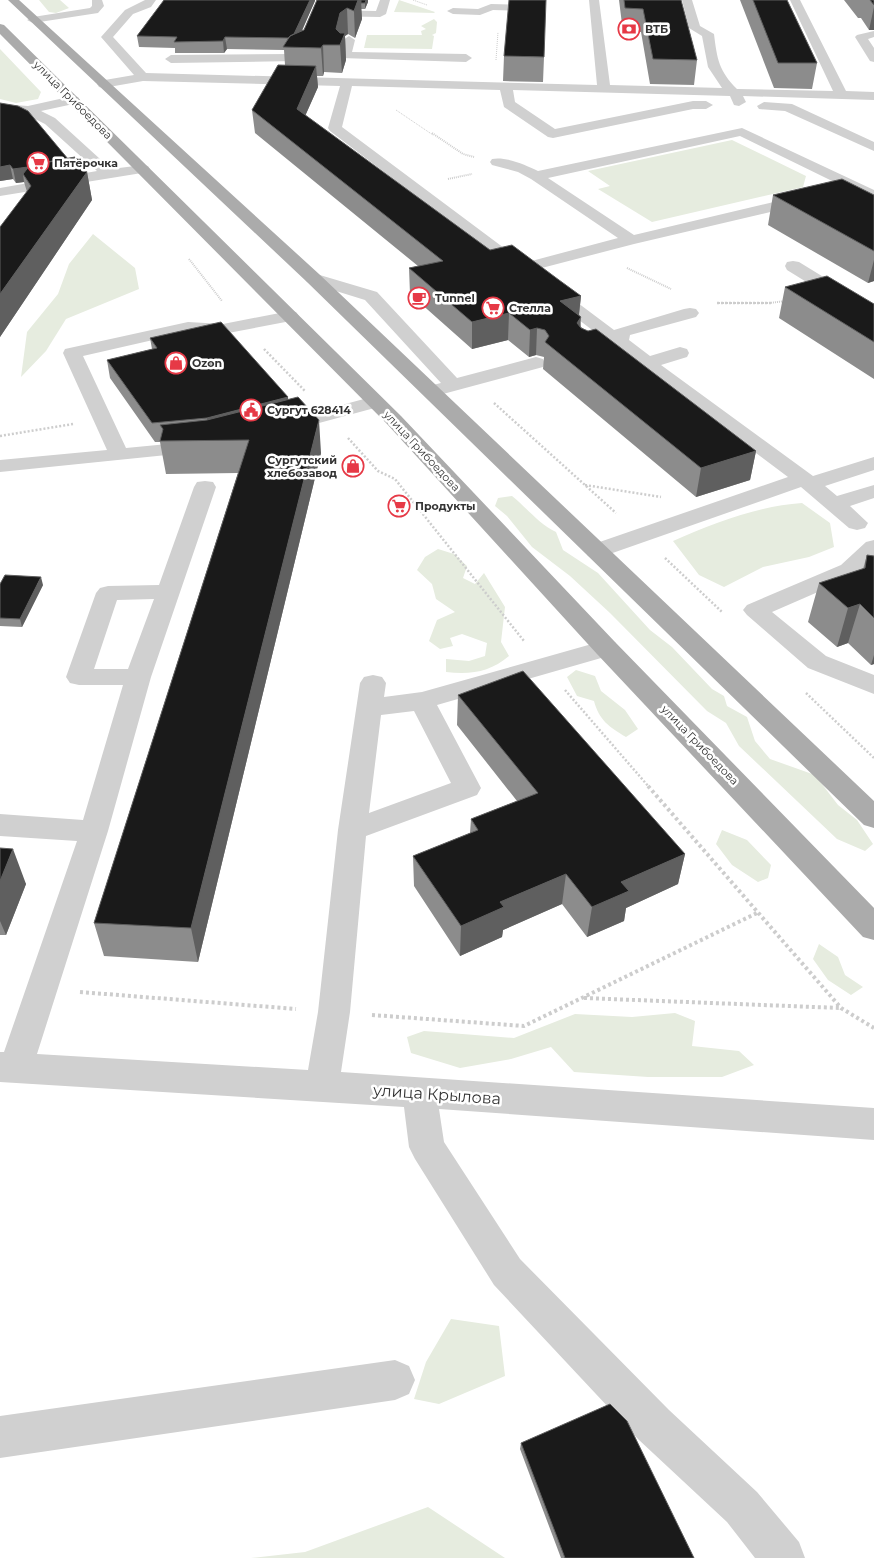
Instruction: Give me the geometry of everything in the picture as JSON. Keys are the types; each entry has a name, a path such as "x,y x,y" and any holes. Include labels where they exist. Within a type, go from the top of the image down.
{"main road":[{"path":"13,0 313,278 874,818"},
{"name":"улица Грибоедова","path":"1,30 394,420 606,648 874,928"}],"street":[{"path":"33,20 94,11 98,6 97,0"},
{"path":"143,77 107,37 129,12 147,5 150,0"},
{"path":"166,58 291,58 298,56 323,0"},
{"path":"316,13 380,14 385,0"},
{"path":"594,0 604,89"},
{"path":"687,0 694,28 708,34 711,58 720,78 736,92 741,106"},
{"path":"795,0 841,95"},
{"path":"453,11 480,12 491,8 526,4 526,12 500,12 498,18"},
{"path":"874,34 861,37 874,58"},
{"path":"349,40 345,55 466,58 475,62 472,85"},
{"path":"466,58 467,44"},
{"path":"103,84 143,77 874,96"},
{"path":"355,82 335,128 523,268 646,364 807,481 857,524"},
{"path":"501,86 509,104 553,134 693,105 788,107 874,146"},
{"path":"0,108 28,110 73,100"},
{"path":"28,110 50,121 108,174"},
{"path":"536,176 742,132 854,188 874,196"},
{"path":"498,162 523,169 536,176 631,240"},
{"path":"0,192 143,169"},
{"path":"523,268 614,244 874,183"},
{"path":"20,202 30,188"},
{"path":"793,266 874,316"},
{"path":"313,278 371,296 453,385"},
{"path":"618,342 622,332 690,313"},
{"path":"119,454 72,353 188,327 223,329 290,316"},
{"path":"586,350 618,342"},
{"path":"646,364 680,353"},
{"path":"432,392 536,363"},
{"path":"265,431 375,402"},
{"path":"0,466 220,443"},
{"path":"596,551 724,506 874,463"},
{"path":"7,1068 43,989 94,831 138,677 205,487"},
{"path":"834,504 874,491"},
{"path":"874,547 849,570 755,610 817,662 874,685"},
{"path":"138,677 79,677 108,593 168,592"},
{"path":"322,1086 334,1012 352,830 371,696 422,701 606,648"},
{"path":"352,830 468,788 422,701"},
{"path":"0,824 94,831"},
{"name":"улица Крылова","path":"7,1068 322,1086 874,1124"},
{"path":"419,1093 427,1147 507,1272 654,1425 742,1507 783,1558"},
{"path":"0,1437 395,1380"}],"path":[{"path":"498,18 501,86"},
{"path":"355,82 463,154 498,162"},
{"path":"614,244 624,267 673,290"},
{"path":"188,257 242,326 378,471 395,479 544,665 841,1008 874,1028"},
{"path":"715,303 769,303 839,294"},
{"path":"0,436 103,420"},
{"path":"585,485 724,506"},
{"path":"43,989 524,1026 757,913"},
{"path":"582,998 841,1008"}],"shaded area":[{"path":"39,0 60,0 69,8 56,13 49,12"},
{"path":"399,0 435,12 394,12"},
{"path":"434,19 437,22 436,33 432,35 434,36 432,49 364,48 367,35 422,35 421,31 426,29 421,26"},
{"path":"0,49 41,92 38,99 16,103 0,99"},
{"path":"732,140 806,176 803,187 652,222 598,189 610,186 588,171"},
{"path":"93,234 135,268 139,289 66,319 46,351 21,377 27,332 58,294 69,264"},
{"path":"512,496 556,532 563,550 598,573 650,630 672,647 712,689 724,696 727,706 747,717 755,741 770,759 815,775 838,805 857,820 873,844 865,851 837,839 739,746 726,723 707,711 610,613 570,576 532,547 507,516 495,506 498,498"},
{"path":"802,503 830,523 834,547 809,557 763,567 724,587 699,575 673,541 720,522 752,512"},
{"path":"438,549 454,554 467,566 463,578 475,584 484,573 505,607 501,642 509,656 495,666 480,671 464,673 446,672 446,659 469,661 485,656 487,643 462,634 450,638 453,646 440,649 429,641 437,620 455,612 436,599 432,584 417,570 425,557"},
{"path":"576,670 595,676 601,691 625,710 638,729 626,737 602,718 594,701 577,696 567,677"},
{"path":"722,830 747,840 771,865 768,878 758,882 732,865 716,844"},
{"path":"819,944 838,957 845,975 863,987 851,995 828,980 813,959"},
{"path":"675,1013 695,1021 692,1046 739,1051 754,1065 722,1077 648,1077 574,1072 551,1047 511,1059 460,1068 411,1053 407,1037 424,1031 514,1038 575,1014 632,1017"},
{"path":"451,1319 499,1326 505,1376 439,1404 414,1399 426,1362"},
{"path":"428,1507 505,1558 251,1558 305,1552"}],"building":[{"path":"164,0 310,0 294,34 288,38 225,37 223,41 174,42 177,37 137,36"},
{"path":"317,0 358,0 354,11 347,8 340,13 336,29 340,33 345,33 340,45 323,45 321,48 283,47 290,36 304,30"},
{"path":"509,0 546,0 544,57 504,56"},
{"path":"624,0 681,0 697,60 653,59 643,9 625,8"},
{"path":"753,0 787,0 817,63 778,63"},
{"path":"278,65 316,66 297,109 490,250 512,245 581,296 560,301 581,317 577,323 581,328 588,331 596,329 756,451 701,468 545,342 549,336 545,330 537,328 530,330 509,313 472,322 409,268 443,261 252,110"},
{"path":"0,103 18,106 28,111 68,159 13,169 10,165 0,167"},
{"path":"75,157 87,172 0,294 0,227 31,186 23,174 30,165"},
{"path":"842,179 874,195 874,251 773,195"},
{"path":"827,276 874,304 874,342 785,287"},
{"path":"221,322 288,397 207,418 152,423 107,360 157,348 150,338"},
{"path":"298,397 319,420 191,928 94,923 249,440 160,441 163,429 160,425 207,420"},
{"path":"867,555 874,556 874,618 860,604 848,608 819,583 865,568"},
{"path":"5,575 41,577 20,619 0,618 0,584"},
{"path":"523,671 685,854 621,882 629,891 592,907 566,874 500,902 504,907 461,926 413,856 478,830 471,819 538,793 458,695"},
{"path":"0,848 13,849 0,881"},
{"path":"610,1404 627,1421 694,1558 565,1558 521,1443"}],"place":[{"name":"ВТБ","path":"629,29"},
{"name":"Пятёрочка","path":"38,163"},
{"name":"Tunnel","path":"419,298"},
{"name":"Стелла","path":"493,308"},
{"name":"Ozon","path":"176,363"},
{"name":"Сургут 628414","path":"251,410"},
{"name":"Сургутский хлебозавод","path":"353,466"},
{"name":"Продукты","path":"399,506"}]}
